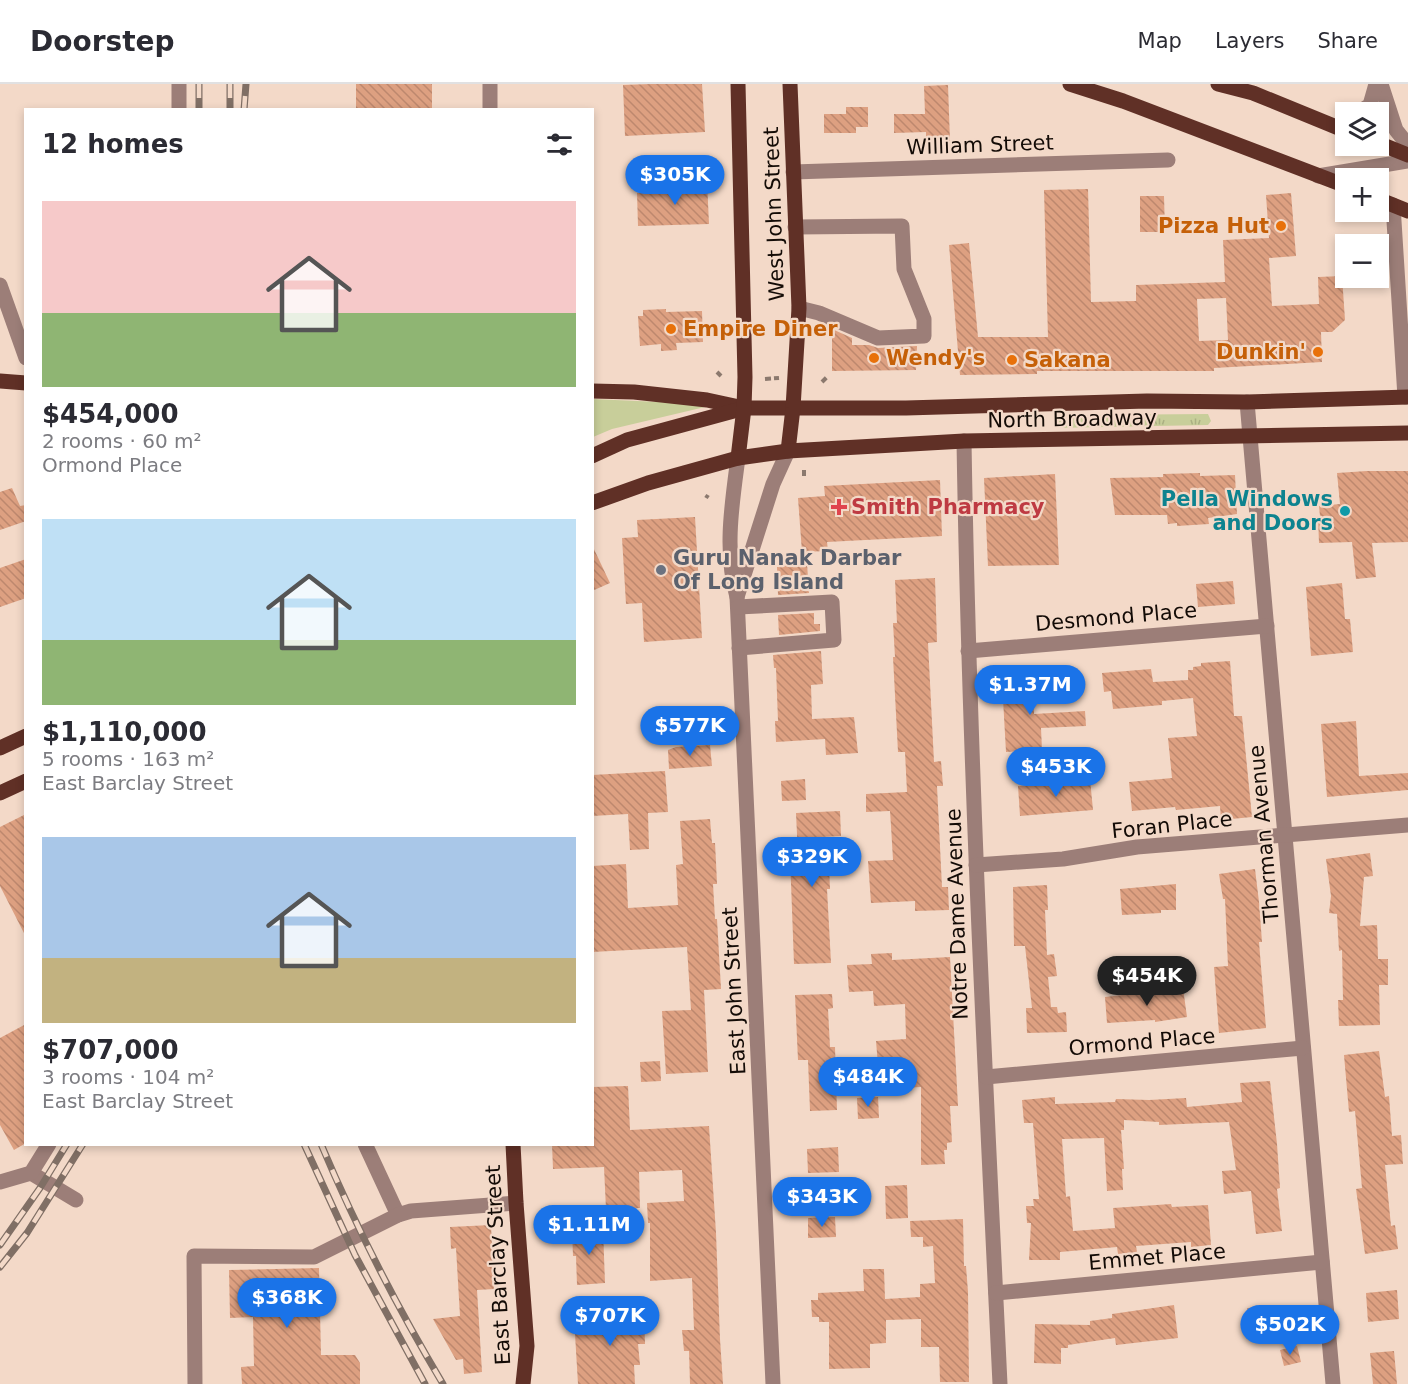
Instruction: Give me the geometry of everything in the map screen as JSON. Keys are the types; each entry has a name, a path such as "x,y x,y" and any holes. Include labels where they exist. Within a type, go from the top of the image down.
{"main road":[{"name":"West John Street","path":"738,84 744,408 738,458"},
{"name":"West John Street","path":"788,450 799,308 790,84"},
{"path":"1070,84 1133,105 1335,182"},
{"path":"1218,84 1253,93 1335,123"},
{"path":"1389,147 1408,155"},
{"path":"0,381 24,383"},
{"path":"594,391 634,392 696,399 744,408"},
{"name":"North Broadway","path":"744,408 906,408 1407,397"},
{"path":"594,455 627,440 744,408"},
{"name":"North Broadway","path":"594,502 648,483 738,458 788,450 964,441 1408,433"},
{"path":"0,748 24,737"},
{"path":"0,793 24,782"},
{"name":"East Barclay Street","path":"513,1146 527,1346 523,1384"}],"street":[{"path":"179,84 179,108"},
{"path":"490,84 490,108"},
{"path":"1371,102 1376,84"},
{"path":"1381,84 1396,130 1408,145"},
{"name":"William Street","path":"793,172 1168,160"},
{"path":"1318,176 1408,161"},
{"path":"1401,208 1407,397"},
{"path":"795,227 902,226 904,268 924,319 924,336 878,338 819,313 799,308"},
{"path":"0,285 24,352"},
{"name":"Thorman Avenue","path":"1246,402 1333,1384"},
{"name":"Notre Dame Avenue","path":"964,441 968,651 976,866 1000,1384"},
{"name":"East John Street","path":"737,602 770,494 788,450"},
{"name":"East John Street","path":"738,458 730,515 732,578 737,602 773,1384"},
{"path":"737,602 832,602 834,640 739,648"},
{"name":"Desmond Place","path":"968,651 1267,626"},
{"name":"Foran Place","path":"976,866 1063,859 1137,847 1408,825"},
{"name":"Ormond Place","path":"986,1077 1303,1048"},
{"path":"0,1182 31,1173 48,1146"},
{"path":"366,1146 398,1215"},
{"path":"31,1173 76,1200"},
{"path":"195,1384 194,1256 314,1257 398,1215 411,1211 516,1203"},
{"name":"Emmet Place","path":"996,1293 1322,1262"}],"path":[{"path":"822,382 827,377"},
{"path":"765,379 778,378"}],"green space":[{"path":"594,399 681,403 705,407 612,429 594,437"},
{"path":"1208,414 1211,421 1208,425 1053,428 1053,422 1081,415"}],"building":[{"path":"356,84 432,84 432,108 356,108"},
{"path":"702,84 705,132 625,136 623,85"},
{"path":"948,85 950,141 926,142 926,132 894,133 894,114 925,114 924,86"},
{"path":"846,107 868,107 868,127 856,127 856,133 824,133 824,114 846,114"},
{"path":"707,181 709,224 638,226 637,193 683,191 682,182"},
{"path":"1088,189 1091,302 1136,301 1136,285 1225,282 1223,240 1269,238 1266,195 1291,193 1296,256 1269,258 1272,306 1319,304 1318,277 1335,276 1335,288 1343,288 1345,320 1332,332 1321,332 1322,362 1214,368 1214,371 1037,371 1037,374 960,375 949,245 969,243 978,337 1048,337 1044,190","holes":["1226,298 1228,340 1199,341 1197,299"]},
{"path":"1140,196 1164,196 1165,232 1140,232"},
{"name":"Empire Diner","path":"666,309 666,312 702,311 703,342 676,343 677,350 661,351 661,344 640,346 638,316 643,316 643,310"},
{"name":"Wendy's","path":"832,329 852,338 852,345 869,345 878,348 917,346 916,370 832,371"},
{"path":"1408,471 1408,542 1372,543 1376,577 1356,579 1352,542 1319,543 1319,506 1340,504 1337,473"},
{"path":"1200,473 1200,476 1235,475 1237,514 1208,518 1209,524 1177,526 1177,523 1168,524 1167,515 1115,515 1110,478 1163,477 1163,474"},
{"path":"1055,474 1059,565 988,566 984,478"},
{"path":"940,480 942,536 827,542 828,551 802,552 798,498 825,496 824,486"},
{"path":"12,488 20,506 24,505 24,522 0,530 0,492"},
{"name":"Guru Nanak Darbar Of Long Island","path":"695,517 702,638 644,642 642,603 626,604 622,538 638,537 637,520"},
{"path":"594,549 610,583 594,590"},
{"path":"24,560 24,599 0,607 0,568"},
{"path":"807,563 809,593 778,595 777,567 782,567 782,564"},
{"path":"935,578 937,642 928,643 934,762 941,761 943,786 937,786 942,887 948,887 949,910 915,911 915,901 871,903 868,861 893,860 890,811 866,812 866,794 907,792 905,752 898,752 893,657 895,657 893,623 897,623 895,580"},
{"path":"1233,581 1235,604 1198,607 1196,584"},
{"path":"1342,583 1345,619 1350,619 1353,652 1311,656 1306,587"},
{"path":"814,613 814,624 820,624 820,631 779,635 778,615"},
{"path":"821,651 823,684 811,685 812,719 854,717 858,753 826,755 825,739 776,742 775,721 778,721 776,668 774,668 773,655"},
{"path":"1230,661 1234,716 1242,716 1252,817 1221,820 1220,806 1132,811 1129,782 1172,778 1168,738 1197,736 1193,698 1162,701 1162,705 1113,709 1111,691 1104,692 1102,673 1151,669 1153,682 1188,680 1188,670 1201,666 1201,663"},
{"path":"1033,676 1034,714 1085,711 1086,726 1041,728 1042,750 1006,752 1002,681 1008,680 1008,677"},
{"path":"1356,721 1359,776 1408,773 1408,790 1327,797 1321,724"},
{"path":"710,745 712,766 669,769 668,750 676,747"},
{"path":"665,771 668,812 648,813 649,849 630,850 628,814 594,816 594,775"},
{"path":"805,779 806,800 782,801 781,781"},
{"path":"1090,779 1093,810 1020,816 1018,786 1063,784 1063,782"},
{"path":"840,811 841,836 821,837 822,867 829,867 830,889 827,889 831,963 794,964 790,856 798,856 796,813"},
{"path":"24,815 24,933 0,886 0,827"},
{"path":"710,819 712,843 715,843 717,884 713,884 721,989 704,990 708,1072 666,1074 662,1011 691,1010 687,947 594,952 594,866 626,864 628,908 678,905 676,865 683,864 680,821"},
{"path":"1370,853 1373,876 1364,877 1360,926 1377,925 1378,959 1388,959 1388,985 1379,985 1380,1025 1339,1026 1338,1000 1343,1000 1342,950 1339,951 1337,914 1329,913 1331,896 1326,859"},
{"path":"1255,869 1262,942 1259,942 1266,1028 1219,1033 1214,967 1228,966 1225,899 1223,899 1219,874"},
{"path":"1176,884 1176,910 1122,915 1120,889"},
{"path":"1047,885 1048,910 1045,910 1047,955 1054,954 1057,976 1048,977 1051,1007 1057,1007 1058,1013 1066,1012 1067,1032 1027,1033 1026,1008 1032,1008 1025,946 1014,946 1013,887"},
{"path":"892,953 892,960 950,957 958,1106 950,1106 952,1142 947,1143 947,1150 944,1150 945,1164 921,1165 921,1087 880,1089 876,1041 906,1039 905,1004 874,1006 873,991 849,992 847,965 872,964 871,954"},
{"path":"1183,988 1187,1017 1155,1022 1155,1020 1107,1023 1105,997"},
{"path":"832,994 833,1008 828,1009 830,1047 835,1047 837,1110 810,1111 808,1060 798,1060 795,995"},
{"path":"24,1025 24,1144 14,1150 0,1125 0,1038"},
{"path":"1379,1051 1385,1097 1389,1096 1392,1136 1401,1135 1403,1164 1385,1165 1391,1226 1395,1225 1398,1249 1365,1254 1356,1189 1362,1188 1355,1111 1349,1112 1344,1055"},
{"path":"660,1061 661,1081 641,1082 640,1062"},
{"path":"1270,1081 1277,1144 1280,1188 1277,1189 1282,1231 1256,1234 1251,1191 1224,1194 1222,1171 1236,1170 1229,1122 1159,1125 1159,1122 1124,1120 1124,1130 1121,1130 1123,1190 1107,1191 1104,1138 1062,1139 1066,1197 1070,1196 1073,1231 1115,1228 1113,1208 1171,1204 1172,1207 1208,1205 1211,1245 1191,1247 1191,1242 1136,1246 1137,1252 1118,1254 1117,1247 1060,1252 1060,1260 1029,1260 1031,1223 1027,1223 1026,1206 1034,1206 1033,1199 1039,1199 1033,1123 1024,1123 1022,1100 1055,1097 1055,1104 1115,1102 1116,1099 1186,1098 1187,1107 1242,1102 1240,1083"},
{"path":"628,1086 630,1130 709,1126 723,1384 690,1384 689,1351 684,1351 682,1330 694,1330 692,1278 650,1281 650,1223 648,1223 647,1203 684,1201 682,1170 639,1172 640,1208 606,1209 604,1167 553,1169 552,1146 594,1146 594,1087"},
{"path":"878,1097 879,1118 858,1119 857,1098"},
{"path":"838,1147 839,1172 808,1173 807,1149"},
{"path":"907,1185 908,1218 886,1219 885,1186"},
{"path":"835,1217 836,1237 808,1238 808,1218"},
{"path":"963,1219 964,1266 966,1266 968,1292 969,1382 940,1382 939,1347 921,1347 921,1319 886,1320 886,1343 870,1344 870,1368 829,1369 829,1322 819,1322 819,1317 812,1317 811,1300 818,1300 818,1293 864,1291 863,1269 884,1269 885,1299 920,1297 920,1284 935,1283 933,1246 923,1247 923,1237 911,1237 910,1221"},
{"path":"491,1225 494,1289 477,1290 482,1372 464,1374 463,1359 456,1360 433,1319 460,1316 456,1248 451,1249 450,1227"},
{"path":"603,1229 605,1283 577,1285 572,1230"},
{"path":"319,1268 321,1355 355,1355 360,1363 360,1384 242,1384 241,1367 254,1366 253,1317 230,1318 229,1270"},
{"path":"1397,1290 1399,1319 1368,1322 1366,1293"},
{"path":"1174,1305 1178,1338 1116,1345 1115,1338 1068,1345 1068,1348 1061,1348 1061,1364 1034,1363 1035,1324 1090,1325 1090,1321 1112,1318 1112,1314"},
{"path":"1288,1306 1289,1334 1248,1336 1247,1308"},
{"path":"644,1310 645,1344 638,1344 640,1365 634,1365 635,1384 578,1384 575,1334 585,1334 584,1312"},
{"path":"1297,1346 1301,1362 1284,1366 1280,1350"},
{"path":"1394,1351 1397,1384 1373,1384 1370,1353"}],"railway":[{"path":"199,84 199,108"},
{"path":"230,84 230,108"},
{"path":"244,108 246,84"},
{"path":"0,1245 66,1146"},
{"path":"0,1267 27,1233 82,1146"},
{"path":"305,1146 355,1255 425,1384"},
{"path":"322,1146 378,1266 443,1384"}],"place":[{"name":"Pizza Hut","path":"1281,226"},
{"name":"Empire Diner","path":"671,329"},
{"name":"Dunkin'","path":"1318,352"},
{"name":"Wendy's","path":"874,358"},
{"name":"Sakana","path":"1012,360"},
{"name":"Smith Pharmacy","path":"839,507"},
{"name":"Pella Windows and Doors","path":"1345,511"},
{"name":"Guru Nanak Darbar Of Long Island","path":"661,570"}]}
